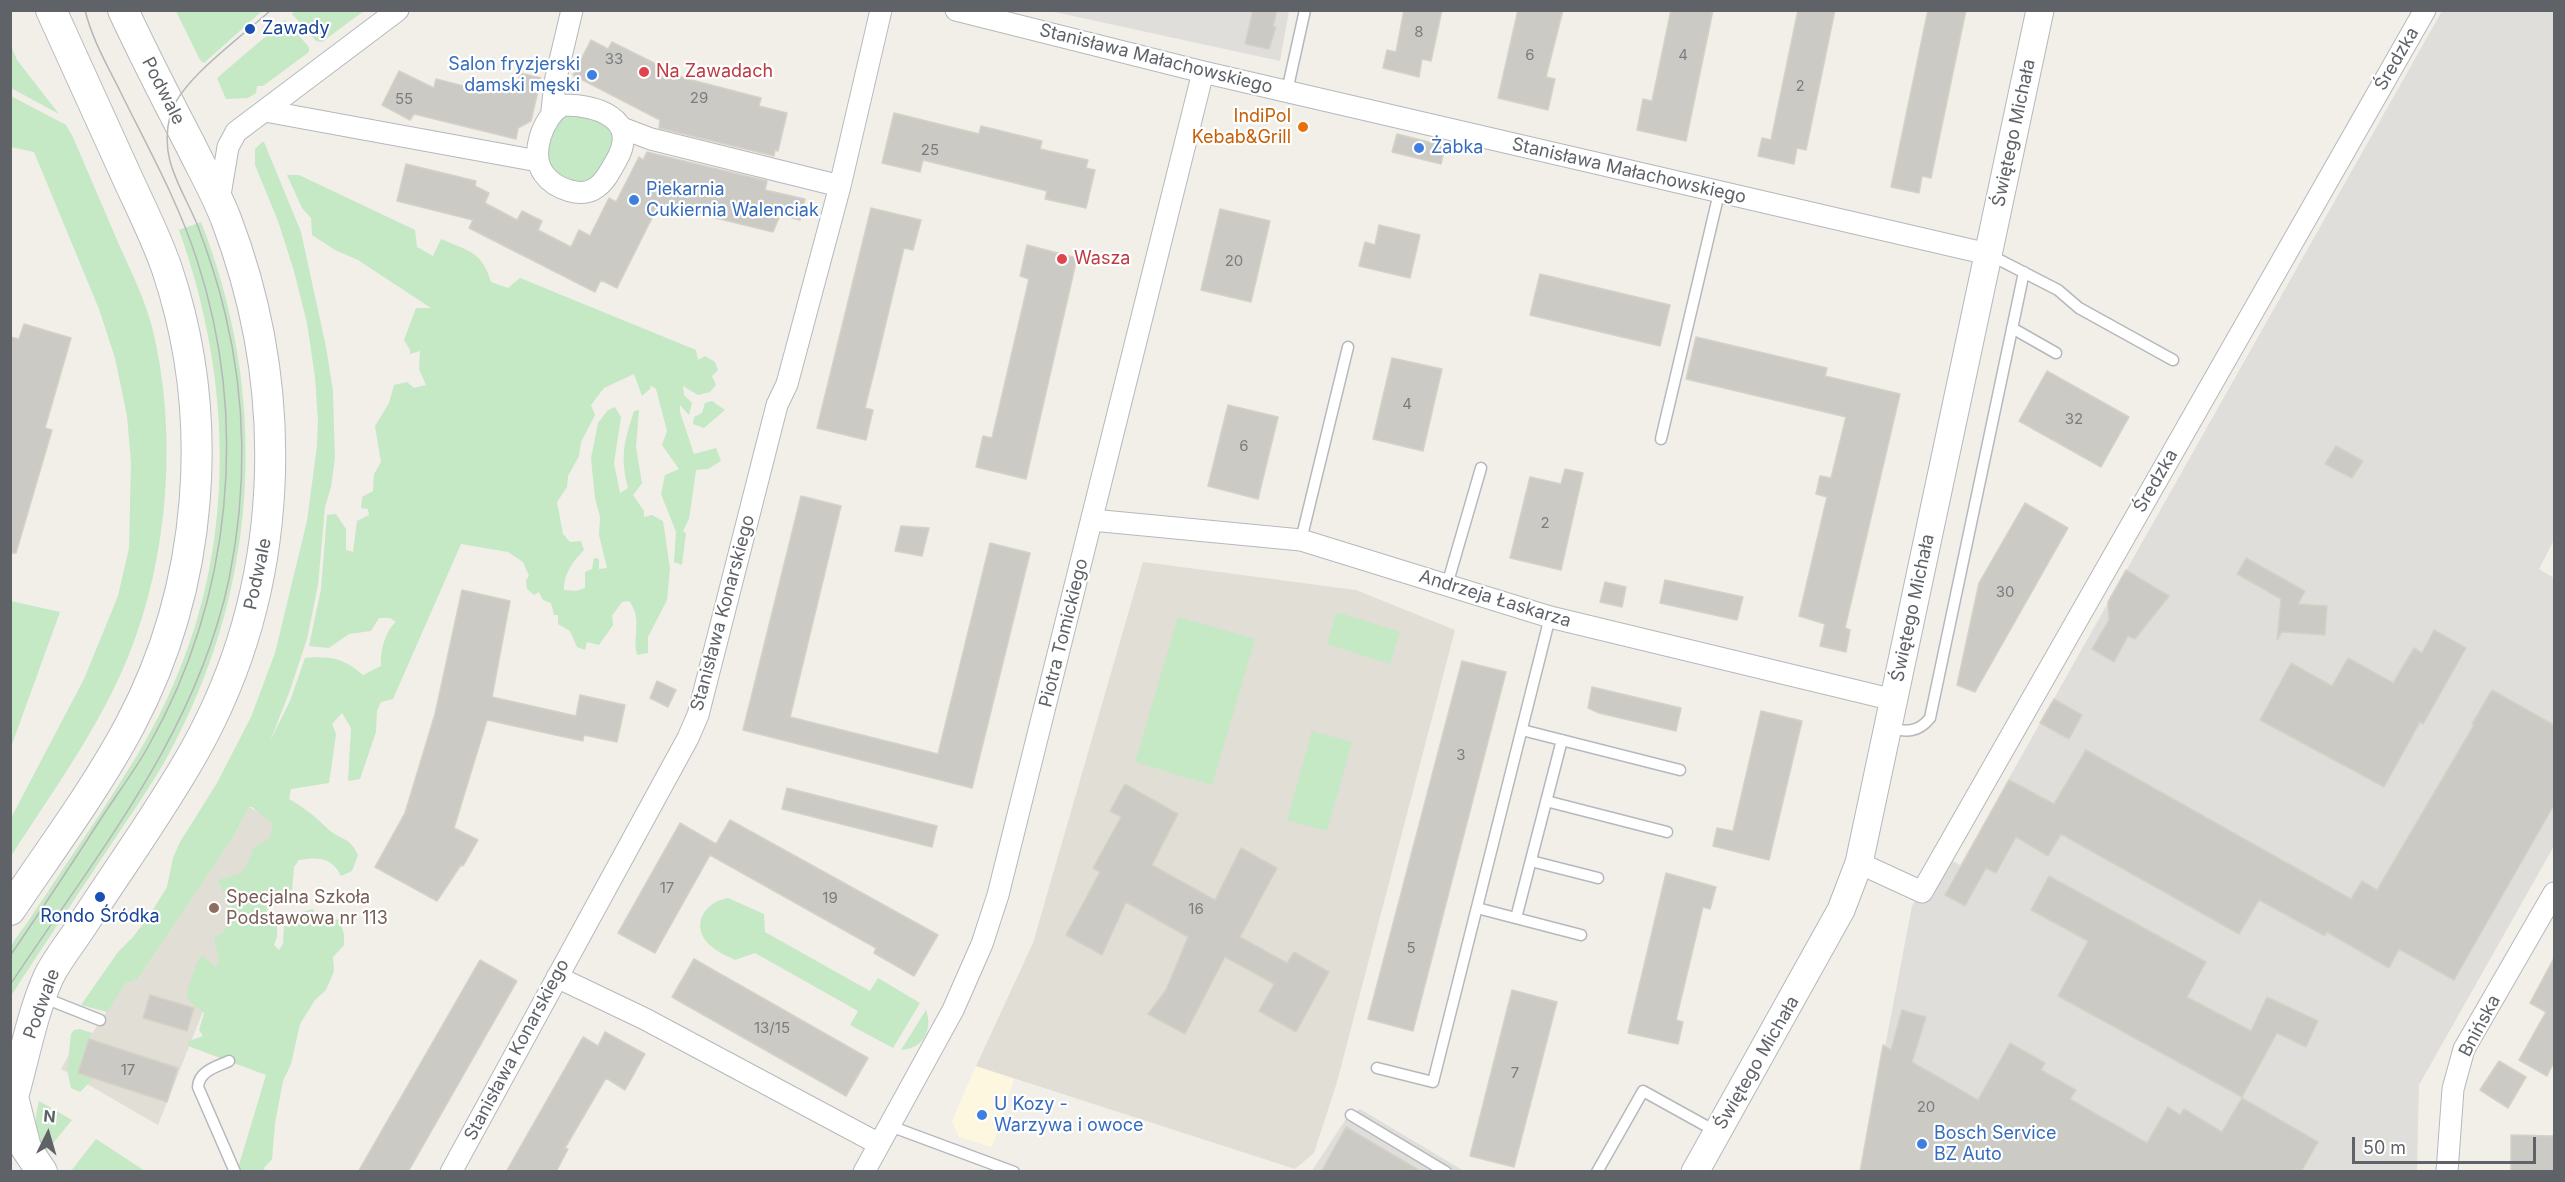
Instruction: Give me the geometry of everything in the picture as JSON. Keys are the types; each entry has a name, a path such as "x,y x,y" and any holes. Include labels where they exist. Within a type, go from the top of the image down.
{"main road":[{"path":"10,910 103,771 130,725 150,684 181,590 189,549 195,488 195,399 181,324 167,269 51,10"},
{"name":"Podwale","path":"12,1102 42,997 53,968 195,750 225,685 256,593 264,553 271,489 272,447 269,400 255,315 244,271 219,201 123,10"},
{"path":"12,1102 26,1148 42,1172"}],"street":[{"path":"219,201 231,138 398,10"},
{"path":"572,10 555,82 552,111 541,135 538,161 544,174 552,183 572,192 586,192 597,187 621,152 624,140 622,128"},
{"name":"Stanisława Konarskiego","path":"451,1172 688,738 698,715 777,405 787,384 840,186 881,10"},
{"name":"Stanisława Małachowskiego","path":"956,10 1203,72 1988,254"},
{"name":"Świętego Michała","path":"1695,1172 1841,910 1859,863 2040,10"},
{"name":"Średzka","path":"1859,863 1922,892 2425,10"},
{"name":"Piotra Tomickiego","path":"864,1172 953,1010 982,944 998,895 1203,72"},
{"path":"552,111 562,105 594,109 612,116 622,128 651,139 840,186"},
{"path":"265,111 538,161"},
{"name":"Andrzeja Łaskarza","path":"1092,520 1301,540 1551,617 1894,700"},
{"name":"Bnińska","path":"2447,1172 2453,1089 2464,1050 2554,893"},
{"path":"556,977 885,1135"}],"lane":[{"path":"1287,91 1305,10"},
{"path":"1661,439 1719,193"},
{"path":"1988,254 2058,290 2079,308 2173,360"},
{"path":"1888,728 1914,731 1930,718 2024,272"},
{"path":"2012,328 2056,353"},
{"path":"1301,540 1348,347"},
{"path":"1447,585 1481,468"},
{"path":"1377,1068 1433,1082 1551,617"},
{"path":"1522,730 1680,770"},
{"path":"1516,918 1562,740"},
{"path":"1546,801 1667,832"},
{"path":"1531,861 1598,878"},
{"path":"1477,908 1581,935"},
{"path":"42,997 100,1020"},
{"path":"229,1061 205,1072 199,1080 198,1088 235,1172"},
{"path":"1597,1172 1643,1091 1718,1132"},
{"path":"1351,1115 1446,1172"},
{"path":"885,1135 1014,1172"}],"shaded area":[{"path":"1050,11 1289,11 1280,61"},
{"path":"2442,11 2554,11 2554,540 2539,569 2554,578 2554,846 2419,1085 2417,1171 1861,1172 1912,906 1942,855 1960,865"},
{"path":"1143,562 1356,590 1455,630 1337,1082 1314,1153 1295,1169 976,1066 1033,943"},
{"name":"Specjalna Szkoła Podstawowa nr 113","path":"249,807 278,822 158,1125 61,1069 80,1035 89,1038 126,983 137,980 233,837"},
{"path":"976,1066 1014,1079 992,1147 959,1137 952,1121"},
{"path":"1360,1109 1464,1171 1311,1172 1348,1116"}],"green space":[{"path":"296,10 364,11 322,42 316,41 292,14"},
{"path":"176,11 262,11 204,63 200,60"},
{"path":"285,20 309,47 309,52 263,86 257,86 256,93 248,98 226,99 217,78"},
{"path":"11,46 17,60 59,114 11,88"},
{"path":"11,96 66,125 72,135 149,317 160,367 167,451 165,494 153,578 142,619 128,657 89,734 11,856 11,818 84,679 118,596 129,548 131,462 127,416 115,358 99,309 34,152 11,147"},
{"path":"574,114 601,121 609,127 613,135 610,153 587,183 559,179 546,158 547,146 559,117"},
{"path":"264,142 301,232 326,347 333,391 335,457 331,487 325,507 318,585 307,639 270,741 290,701 305,658 336,659 363,675 381,666 384,642 396,622 390,618 379,618 371,631 349,634 329,648 309,646 321,589 327,515 336,514 346,529 346,550 353,552 357,521 369,515 368,509 361,508 362,497 373,491 374,474 381,462 375,426 389,403 394,385 407,382 414,388 426,385 419,369 420,351 410,354 404,340 416,308 431,308 358,260 335,250 312,235 311,218 302,208 287,175 299,175 415,230 417,247 433,256 441,239 473,253 483,264 491,282 508,288 520,278 696,350 698,360 705,356 715,362 718,370 712,376 716,385 710,392 698,395 683,386 684,395 692,403 689,415 680,405 680,412 694,454 716,448 721,461 708,469 696,470 689,519 683,531 686,533 682,565 674,562 676,532 661,494 665,475 679,469 662,445 667,431 656,389 650,385 651,388 642,396 634,374 604,388 591,405 595,415 581,442 579,456 568,476 567,487 557,502 563,534 570,542 581,541 584,550 565,579 564,590 576,591 585,588 585,572 592,569 594,558 599,559 599,569 607,568 599,535 600,517 595,498 591,458 598,423 608,410 615,407 621,417 614,463 620,493 628,488 624,467 624,449 634,411 639,410 636,447 642,483 633,495 644,511 644,517 652,515 663,521 670,568 667,600 648,637 648,653 637,655 635,614 629,601 622,602 612,616 613,625 599,645 587,642 585,650 577,647 570,631 558,624 558,615 554,615 551,603 543,600 539,592 534,595 527,589 526,580 529,576 523,562 508,552 461,544 393,699 381,702 377,711 376,732 360,779 348,781 351,728 342,713 332,724 336,734 329,783 291,789 289,799 309,812 332,832 348,841 358,855 352,871 341,876 333,865 324,860 299,860 294,867 292,890 279,896 278,904 267,910 265,917 277,921 277,937 274,945 279,950 283,944 284,926 290,927 290,916 313,909 315,917 325,916 328,922 339,919 344,934 344,945 333,957 334,971 326,990 315,1000 300,1024 291,1064 283,1081 275,1123 272,1159 264,1168 265,1171 241,1171 239,1165 266,1075 188,1046 189,1041 203,1036 199,1030 204,1013 190,1001 187,995 195,968 202,955 216,968 219,960 214,936 222,934 228,925 226,897 218,880 242,872 253,848 269,839 273,824 249,807 233,837 137,980 126,983 107,1012 81,1005 118,952 149,916 167,887 173,858 180,842 217,783 251,717 275,653 307,521 317,446 315,377 307,323 294,271 278,221 255,165 255,149"},
{"path":"201,222 223,286 237,352 245,418 245,485 238,551 224,616 203,680 169,754 11,996 9,961 11,946 102,811 152,730 189,644 206,586 216,527 220,467 218,407 210,348 197,288 179,230"},
{"path":"712,401 725,410 704,428 693,424 694,417 702,413 705,403"},
{"path":"10,601 60,612 11,747"},
{"path":"1337,612 1400,632 1390,664 1327,644"},
{"path":"1178,617 1255,639 1212,785 1135,762"},
{"path":"1312,731 1352,742 1327,831 1287,820"},
{"path":"728,898 764,914 765,932 870,991 878,978 920,1003 893,1048 850,1025 858,1011 755,953 735,960 709,944 702,934 701,919 714,903"},
{"path":"926,1010 928,1024 925,1037 916,1046 901,1050"},
{"path":"80,1029 92,1033 78,1073 94,1078 80,1092 71,1088 67,1069 71,1034 74,1030"},
{"path":"39,1101 72,1120 45,1153 36,1135"},
{"path":"96,1139 145,1171 71,1171"}],"building":[{"path":"1253,10 1277,10 1273,27 1276,27 1269,49 1245,44"},
{"path":"1404,10 1442,10 1431,61 1422,59 1419,77 1383,68 1387,50 1396,52"},
{"path":"1518,10 1563,10 1546,77 1555,79 1548,110 1498,98"},
{"path":"1671,10 1713,10 1686,141 1637,130 1643,99 1652,101"},
{"path":"1798,10 1835,10 1806,150 1797,148 1794,164 1758,156 1762,138 1771,140"},
{"path":"1928,10 1966,10 1931,178 1922,176 1919,193 1891,187"},
{"path":"591,40 608,49 612,42 684,78 761,98 759,106 787,113 778,151 775,150 774,156 659,128 660,120 573,75"},
{"path":"399,71 434,88 436,79 475,89 477,81 516,90 520,73 541,78 531,121 518,128 516,139 414,114 410,120 382,105"},
{"path":"894,113 979,134 981,126 1042,141 1040,149 1088,160 1086,168 1095,170 1086,208 1045,199 1047,191 923,160 920,172 882,163"},
{"path":"1397,134 1445,146 1441,164 1392,152"},
{"path":"647,152 767,181 765,190 805,199 800,220 780,215 773,232 659,204 617,288 601,280 595,292 469,228 473,220 397,201 406,164 476,181 475,186 489,193 485,203 517,220 522,211 542,221 538,230 571,247 579,230 590,236 609,198 616,202 639,157 643,160"},
{"path":"871,208 921,220 913,250 904,248 865,408 873,410 866,440 817,428"},
{"path":"1220,209 1270,221 1251,302 1201,290"},
{"path":"1379,225 1420,235 1410,278 1359,266 1365,242 1375,245"},
{"path":"1027,245 1077,258 1026,479 976,467 983,436 992,438 1029,279 1020,276"},
{"path":"1540,274 1670,305 1660,346 1530,315"},
{"path":"24,324 71,338 45,428 52,430 16,553 10,553 10,337 19,339"},
{"path":"1696,337 1827,368 1825,376 1900,394 1845,628 1850,630 1846,652 1820,646 1825,624 1799,616 1827,497 1816,494 1820,476 1831,478 1846,417 1686,379"},
{"path":"1392,358 1442,369 1423,451 1373,439"},
{"path":"2047,371 2129,417 2101,467 2019,421"},
{"path":"1228,405 1278,417 1258,499 1208,486"},
{"path":"2336,446 2363,461 2352,478 2325,464"},
{"path":"1565,469 1583,473 1561,570 1510,558 1530,477 1561,484"},
{"path":"801,496 841,506 790,717 938,754 990,543 1030,553 972,788 743,730"},
{"path":"2025,503 2068,528 1975,692 1957,685 1979,583"},
{"path":"901,526 929,528 922,556 895,551"},
{"path":"2246,558 2305,591 2298,604 2327,606 2325,635 2282,632 2277,640 2281,599 2237,574"},
{"path":"2126,570 2169,596 2135,639 2128,636 2114,662 2092,649 2109,620 2108,602"},
{"path":"1665,580 1743,597 1737,620 1660,603"},
{"path":"1605,582 1626,587 1622,607 1600,602"},
{"path":"462,590 510,601 492,697 576,716 580,695 625,705 617,742 584,735 583,741 487,720 454,828 478,840 463,866 461,865 437,901 375,867 405,813 435,714"},
{"path":"2434,630 2466,648 2423,724 2420,722 2384,787 2260,720 2291,663 2332,686 2348,658 2393,683 2414,648 2422,653"},
{"path":"1462,661 1506,672 1413,1031 1368,1019"},
{"path":"657,681 676,690 668,707 650,698"},
{"path":"1592,687 1681,708 1676,731 1599,713 1588,708"},
{"path":"2492,690 2554,725 2554,805 2454,980 2399,949 2389,968 2327,932 2325,936 2259,900 2239,934 2061,834 2048,856 2016,837 1996,873 1986,868 1965,906 1945,895 2009,780 2054,804 2086,750 2351,899 2362,881 2377,890 2474,725 2472,724"},
{"path":"2054,699 2082,715 2069,739 2040,723"},
{"path":"1761,711 1802,721 1769,860 1713,846 1717,828 1733,831"},
{"path":"1125,784 1178,814 1152,865 1215,900 1241,848 1277,868 1240,937 1287,963 1294,952 1329,972 1296,1032 1259,1011 1274,984 1225,957 1185,1034 1148,1014 1166,990 1188,937 1126,902 1102,955 1066,935 1100,872 1093,868 1121,817 1110,811"},
{"path":"787,788 937,826 932,847 782,809"},
{"path":"730,820 938,935 914,976 874,953 876,948 710,855 655,953 618,933 680,823 716,844"},
{"path":"1666,873 1716,887 1710,909 1703,907 1676,1020 1683,1022 1678,1044 1628,1033"},
{"path":"2049,876 2206,962 2187,997 2251,1031 2267,997 2318,1021 2306,1047 2277,1033 2242,1097 2058,996 2088,941 2031,910"},
{"path":"2554,958 2554,1062 2547,1076 2519,1060 2546,1012 2530,1003"},
{"path":"694,959 868,1058 846,1096 672,997"},
{"path":"480,960 517,981 408,1172 358,1172"},
{"path":"1512,990 1557,1002 1514,1167 1470,1156"},
{"path":"150,995 194,1008 187,1031 143,1018"},
{"path":"1902,1010 1926,1017 1912,1062 1978,1100 2010,1043 2045,1063 2041,1070 2076,1090 2070,1099 2147,1143 2168,1107 2180,1115 2184,1109 2222,1132 2242,1098 2318,1142 2301,1172 1860,1172 1883,1045 1891,1050"},
{"path":"605,1032 645,1054 625,1090 606,1078 565,1148 568,1149 556,1172 506,1172 583,1037 598,1046"},
{"path":"89,1039 178,1068 167,1102 78,1073"},
{"path":"2499,1061 2526,1077 2508,1108 2480,1090"},
{"path":"1346,1127 1422,1172 1321,1172"},
{"path":"2511,1135 2554,1136 2554,1172 2511,1172"}],"tram line":[{"path":"10,956 139,763 177,689 199,630 214,569 224,507 227,445 223,383 213,321 197,260 171,195 100,52 85,10"},
{"path":"10,985 139,792 168,742 193,690 214,636 229,579 239,513 242,446 237,379 219,291 197,224 173,172 167,146 167,131 170,116 185,88 213,59 271,10"}],"place":[{"name":"Zawady","path":"250,29"},
{"name":"Na Zawadach","path":"644,72"},
{"name":"Salon fryzjerski damski męski","path":"592,75"},
{"name":"IndiPol Kebab&Grill","path":"1303,127"},
{"name":"Żabka","path":"1419,148"},
{"name":"Piekarnia Cukiernia Walenciak","path":"634,200"},
{"name":"Wasza","path":"1062,259"},
{"name":"Rondo Śródka","path":"100,897"},
{"name":"Specjalna Szkoła Podstawowa nr 113","path":"214,908"},
{"name":"U Kozy - Warzywa i owoce","path":"982,1115"},
{"name":"Bosch Service BZ Auto","path":"1922,1144"}]}
